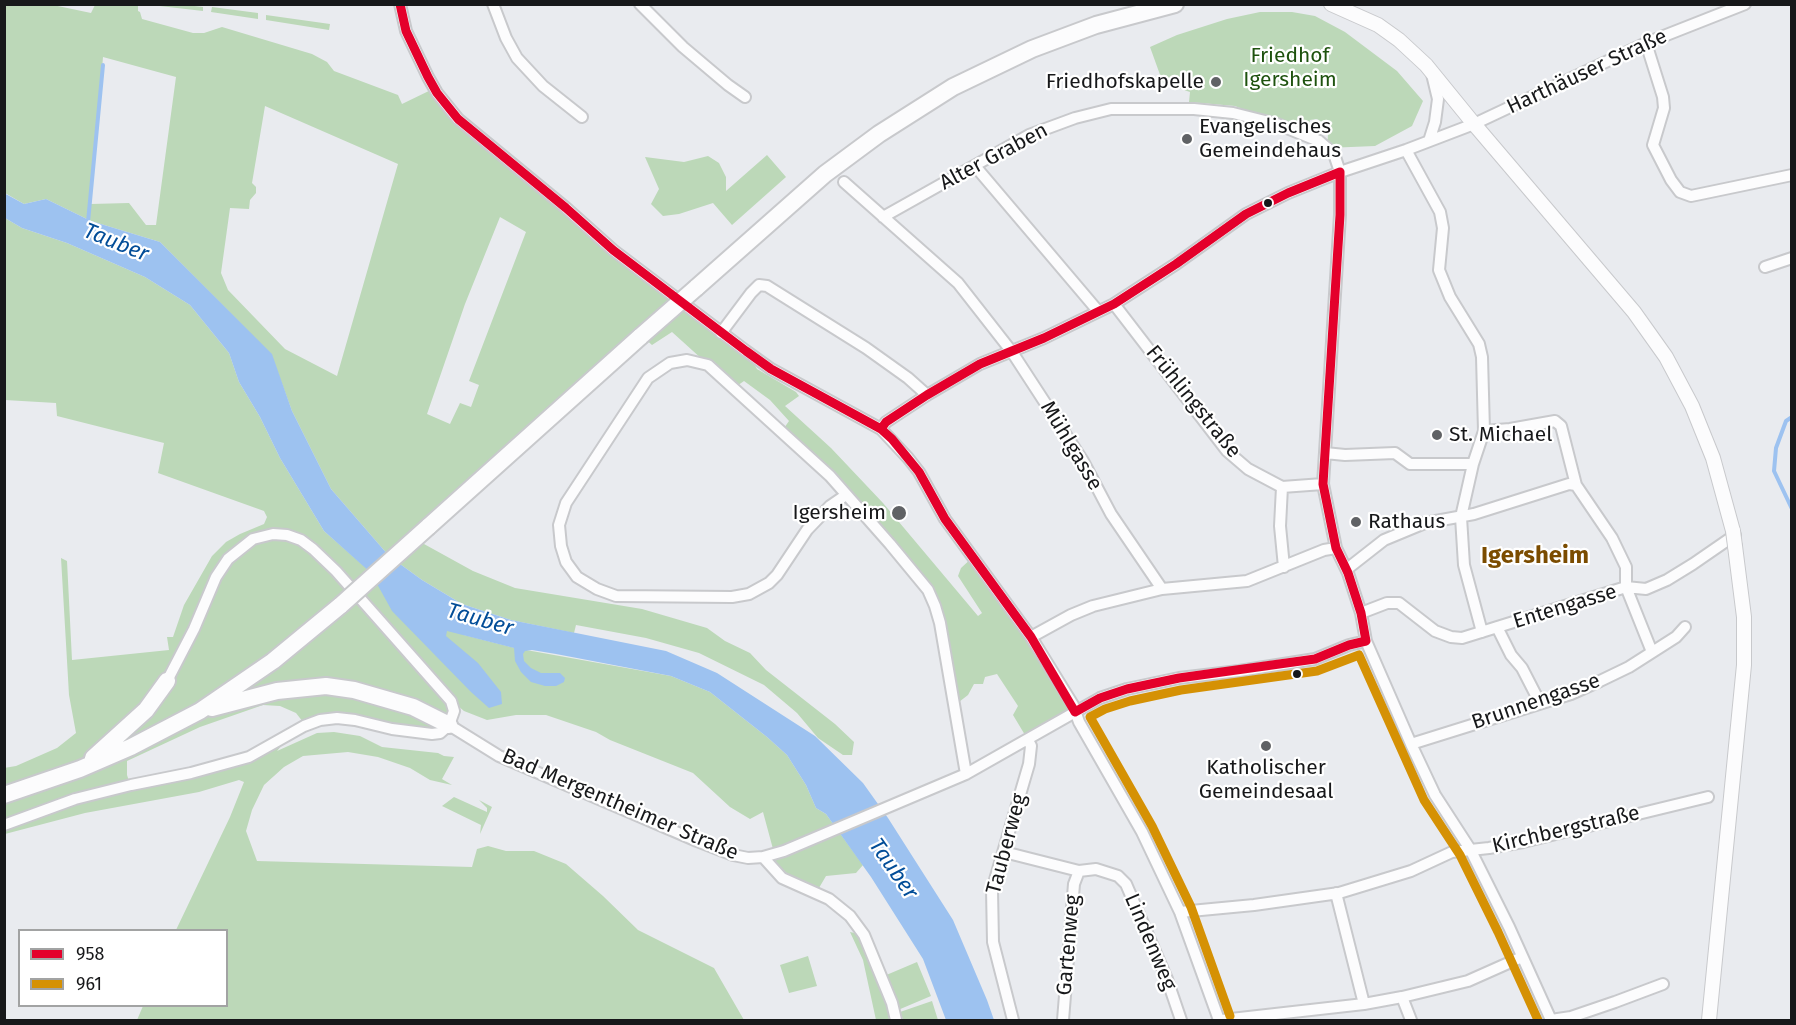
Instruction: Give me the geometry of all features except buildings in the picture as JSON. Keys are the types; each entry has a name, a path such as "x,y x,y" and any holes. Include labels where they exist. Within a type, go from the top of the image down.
{"main road":[{"path":"4,795 80,769 131,747 200,711 273,661 341,605 825,174 897,122 953,87 1032,49 1096,25 1175,4"},
{"path":"1331,4 1364,18 1399,40 1431,70 1474,124 1600,270 1666,357 1692,406 1713,458 1734,538 1744,616 1744,665 1710,1020"},
{"path":"1354,4 1364,18"},
{"path":"80,769 146,710 167,681"},
{"path":"200,711 277,691 326,686 354,690 413,707 449,724"}],"street":[{"path":"400,4 406,31 428,77 437,93 458,119 613,250 771,369 881,429 919,472 945,519 1031,637 1142,832 1180,912 1220,1020 1364,1004 1402,997 1468,981 1522,957"},
{"path":"493,4 506,38 517,58 543,86 582,117"},
{"path":"640,4 683,47 745,97"},
{"name":"Harthäuser Straße","path":"881,429 886,422 927,395 980,364 1012,352 1114,304 1176,264 1246,214 1288,193 1474,124 1646,43 1745,4"},
{"path":"1646,43 1663,97 1664,108 1653,145 1671,180 1680,192 1691,196 1791,175"},
{"path":"1429,141 1435,123 1438,99 1431,70"},
{"name":"Alter Graben","path":"883,217 1029,135 1075,118 1111,109 1162,108 1223,112 1277,124 1319,141 1334,154 1340,172"},
{"path":"1406,150 1440,212 1443,228 1439,270 1441,276 1450,297 1479,344 1482,357 1484,431 1473,464 1461,517 1464,565 1482,632"},
{"path":"975,166 1098,311"},
{"path":"1340,172 1340,215 1323,483 1336,548 1347,569 1361,613 1366,641 1435,795 1470,849 1551,1020 1570,1017 1663,984"},
{"name":"Mühlgasse","path":"844,182 958,283 1012,352 1083,461 1111,514 1162,589"},
{"path":"1765,267 1791,258"},
{"path":"722,333 751,293 759,285 767,286 866,348 908,378 927,395"},
{"name":"Frühlingstraße","path":"1114,304 1227,451 1248,469 1282,487"},
{"path":"846,495 830,506 807,530 777,575 769,583 749,594 732,597 616,596 597,589 577,577 567,562 561,546 558,525 566,504 648,378 670,363 687,360 708,365 814,461 846,495 928,590 935,606 966,774"},
{"name":"Entengasse","path":"1361,613 1387,603 1399,603 1435,630 1451,637 1462,638 1626,587 1626,567 1612,538 1576,485 1561,426 1555,421 1484,431"},
{"path":"1325,453 1344,455 1395,453 1410,464 1473,464"},
{"path":"1284,567 1280,526 1282,487 1323,483"},
{"path":"1347,569 1384,540 1425,523 1497,512 1569,484 1576,485"},
{"path":"4,825 75,798 191,773 249,757 304,726 320,720 337,718 355,720 392,729 432,734 440,733 449,724 454,711 451,701 336,571 301,540 287,535 273,534 253,539 228,559 216,577 194,629 167,681"},
{"path":"1652,652 1626,587 1646,589 1667,580 1734,538"},
{"path":"1031,637 1071,615 1094,606 1162,589 1248,581 1324,550 1336,548"},
{"path":"1497,627 1540,703"},
{"name":"Brunnengasse","path":"1411,744 1571,694 1600,681 1676,638 1685,627"},
{"name":"Bad Mergentheimer Straße","path":"449,724 499,756 614,807 733,855 748,858 764,857 966,774 1100,698 1127,689 1179,678 1229,673 1315,659 1349,645 1366,641"},
{"name":"Tauberweg","path":"1013,1020 993,942 992,890 1030,759 1028,740"},
{"name":"Kirchbergstraße","path":"1180,912 1254,905 1336,893 1411,871 1452,852 1532,840 1708,797"},
{"name":"Lindenweg","path":"1004,852 1079,871 1096,869 1119,876 1126,884 1167,979 1181,1020"},
{"path":"764,857 782,878 829,899 850,916 864,935 892,1003 896,1020"},
{"name":"Gartenweg","path":"1063,1020 1074,884 1079,871"},
{"path":"1336,893 1364,1004"},
{"path":"1402,997 1411,1020"}],"green space":[{"path":"5,5 53,5 91,13 95,5 138,5 142,19 193,33 204,33 222,27 312,54 327,62 334,71 398,95 402,104 435,88 458,119 746,351 757,369 796,392 799,396 785,406 831,448 883,503 978,616 982,613 958,576 961,568 973,557 1075,712 1028,740 1013,715 1018,706 997,674 985,677 983,684 974,684 968,695 955,705 928,590 782,431 789,421 770,400 744,381 734,388 672,332 652,345 642,336 428,527 409,532 424,544 473,571 515,588 642,609 707,628 725,641 750,653 766,670 835,724 854,742 852,755 843,755 818,738 797,713 764,685 699,653 646,638 576,625 574,633 511,620 462,604 422,580 389,556 331,489 292,411 271,354 160,242 91,221 46,199 24,204 5,193","holes":["103,57 176,77 156,225 146,225 129,203 91,204","265,106 398,164 337,376 285,349 228,290 221,273 230,208 249,209 250,200 256,193 256,187 252,183","500,217 526,232 469,381 479,385 471,407 460,403 450,424 427,414 465,304"]},
{"path":"151,5 186,5 203,7 203,11"},
{"path":"212,7 258,13 258,19 211,12"},
{"name":"Friedhof Igersheim","path":"1260,12 1292,12 1315,16 1345,32 1397,71 1423,101 1412,126 1375,146 1327,148 1327,125 1317,119 1310,120 1306,135 1235,106 1189,102 1190,92 1163,83 1150,47 1177,35 1227,19"},
{"path":"266,15 330,24 329,30 266,20"},
{"path":"767,155 786,177 732,225 713,203 679,214 663,216 651,204 659,189 645,157 684,162 708,156 719,163 726,177 726,191"},
{"path":"5,218 22,228 67,243 145,277 190,305 229,353 239,382 260,417 280,458 324,531 372,573 462,628 464,635 515,648 671,676 710,692 787,755 806,785 816,808 826,814 863,865 856,873 826,876 816,893 782,878 763,857 773,849 763,812 750,819 730,807 693,773 610,740 596,732 546,715 516,715 487,720 464,711 452,701 454,711 440,733 355,720 303,722 296,713 280,706 263,705 200,727 127,761 127,775 130,784 249,757 294,731 277,751 317,733 334,732 360,736 382,747 454,757 442,779 452,785 430,780 410,768 378,757 348,752 303,756 284,767 264,785 252,810 246,831 257,861 472,867 477,849 488,846 506,851 534,851 566,864 638,930 714,968 744,1020 137,1020 143,1007 228,1007 228,929 176,929 230,817 244,782 239,780 199,792 85,813 5,834 4,768 16,766 57,748 76,733 69,695 61,558 67,561 72,660 169,650 167,637 173,637 184,605 212,556 226,542 264,524 267,517 264,511 158,473 164,443 57,416 56,403 5,400"},
{"path":"454,797 487,812 487,808 479,800 492,807 480,834 481,825 442,806"},
{"path":"850,932 864,935 896,1020 876,1020 863,960"},
{"path":"808,956 817,986 789,993 780,965"},
{"path":"917,962 931,996 898,1010 884,976"},
{"path":"932,1001 938,1020 903,1020 900,1012"}],"water":[{"name":"Tauber","path":"4,193 24,204 46,199 91,221 160,242 272,354 292,411 331,489 389,556 422,580 462,604 511,620 666,651 717,673 815,736 863,783 953,920 994,1020 946,1020 923,959 871,877 826,814 816,808 806,785 787,755 710,692 671,676 556,654 525,651 524,661 531,668 541,673 560,673 565,678 564,682 556,686 545,686 531,682 521,672 515,661 514,648 447,631 446,636 478,663 501,692 502,704 489,708 392,611 371,573 324,531 280,458 260,417 239,382 229,353 190,305 145,277 67,243 22,228 5,218"}],"waterway":[{"name":"Tauber","path":"88,222 103,65"},
{"path":"1792,417 1786,421 1776,448 1774,471 1792,509"}],"transit line":[{"name":"958","path":"400,4 406,31 428,77 437,93 458,119 613,250 746,351 771,369 881,429 892,439 919,472 945,519 1031,637 1075,712"},
{"name":"958","path":"1340,172 1340,215 1323,484 1336,548 1348,573 1361,613 1366,641"},
{"name":"958","path":"881,429 886,422 927,395 980,364 1044,338 1114,304 1176,264 1246,214 1288,193 1340,172"},
{"name":"958","path":"1075,712 1100,698 1127,689 1179,678 1315,659 1349,645 1366,641"},
{"name":"961","path":"1230,1016 1191,907 1152,826 1090,717 1105,709 1130,701 1181,690 1317,671 1359,655 1424,800 1460,855 1538,1020"}],"place":[{"name":"Friedhofskapelle","path":"1216,82"},
{"name":"Evangelisches Gemeindehaus","path":"1187,139"},
{"name":"St. Michael","path":"1437,435"},
{"name":"Igersheim","path":"899,513"},
{"name":"Rathaus","path":"1356,522"},
{"name":"Katholischer Gemeindesaal","path":"1266,746"}],"district":[{"name":"Igersheim","path":"1535,556"}]}
